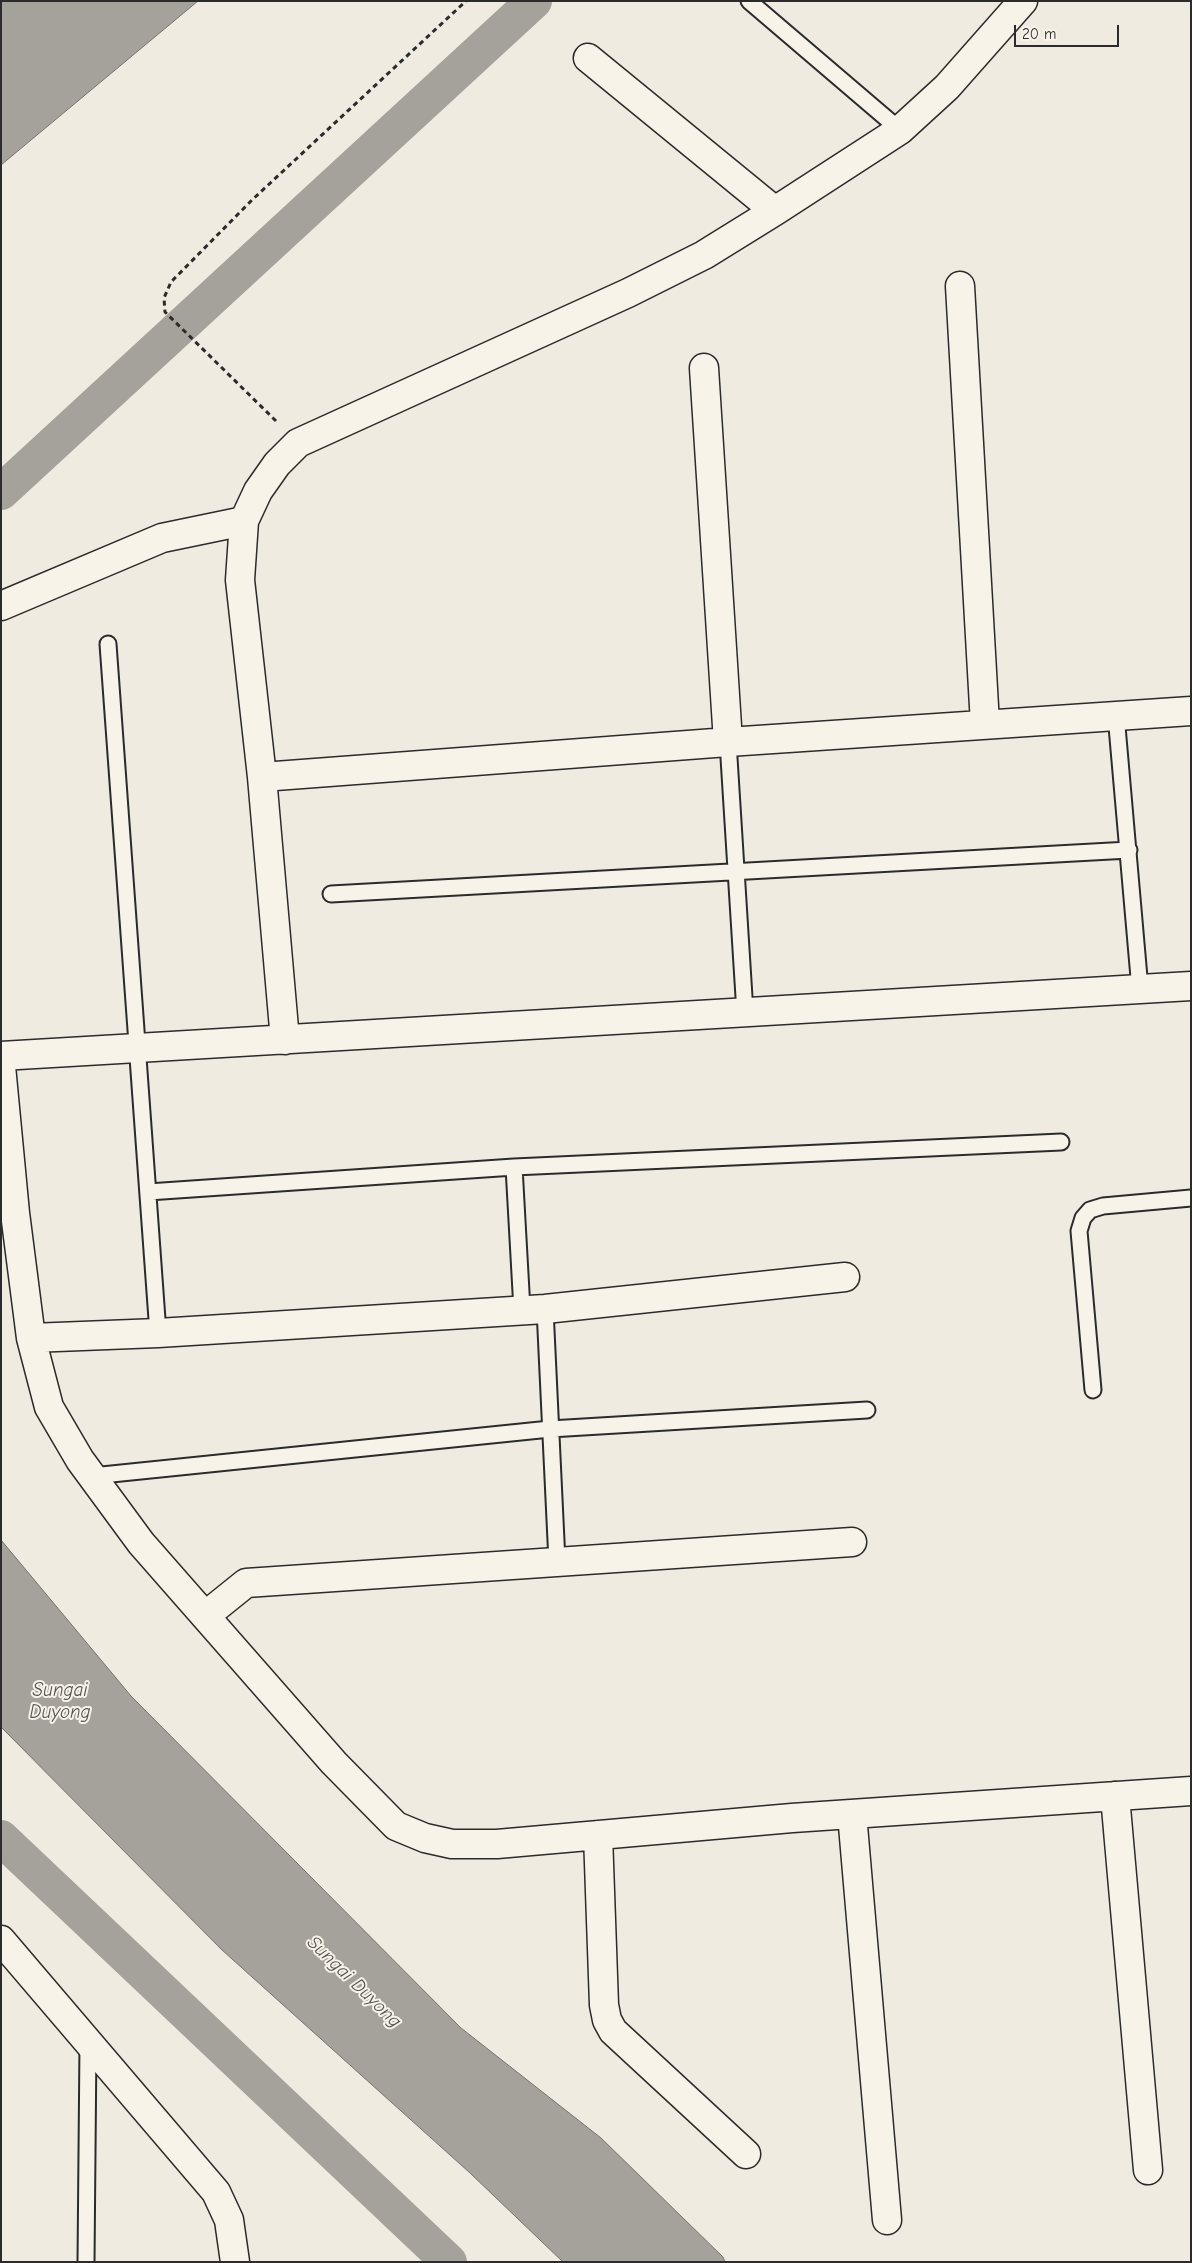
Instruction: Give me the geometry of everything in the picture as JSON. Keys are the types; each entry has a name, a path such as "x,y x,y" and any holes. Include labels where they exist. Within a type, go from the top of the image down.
{"street":[{"path":"286,1040 262,777 240,580 244,521 258,491 277,464 298,443 628,293 704,255 775,211 900,130 947,87 1023,1"},
{"path":"588,58 775,211"},
{"path":"960,286 985,724"},
{"path":"704,368 728,742"},
{"path":"1,606 162,538 244,521"},
{"path":"262,777 728,742 1191,711"},
{"path":"1,1056 1191,986"},
{"path":"1,1066 31,1338 49,1407 92,1476 142,1544 334,1763 396,1826 425,1838 452,1844 497,1844 852,1814 1191,1791"},
{"path":"31,1338 158,1333 534,1310 845,1277"},
{"path":"205,1616 246,1583 852,1542"},
{"path":"1115,1796 1148,2170"},
{"path":"852,1814 887,2220"},
{"path":"598,1835 606,2020 613,2031 746,2154"},
{"path":"1,1940 216,2192 228,2220 236,2262"}],"lane":[{"path":"749,1 900,130"},
{"path":"108,644 158,1333"},
{"path":"1116,715 1140,989"},
{"path":"728,742 745,1013"},
{"path":"331,894 1128,850"},
{"path":"148,1192 514,1167 1061,1142"},
{"path":"514,1167 550,1429 557,1562"},
{"path":"1092,1390 1079,1231 1083,1218 1090,1210 1103,1206 1191,1198"},
{"path":"92,1476 550,1429 867,1410"},
{"path":"86,2262 88,2040"}],"path":[{"path":"298,443 165,312 164,298 171,282 252,200 466,1"}],"water":[{"path":"1,1 198,1 1,165"},
{"name":"Sungai Duyong","path":"1,1540 131,1696 461,2028 601,2138 723,2257 725,2262 563,2262 470,2173 222,1950 1,1727"}],"waterway":[{"path":"1,492 534,1"},
{"path":"1,1838 449,2262"}]}
